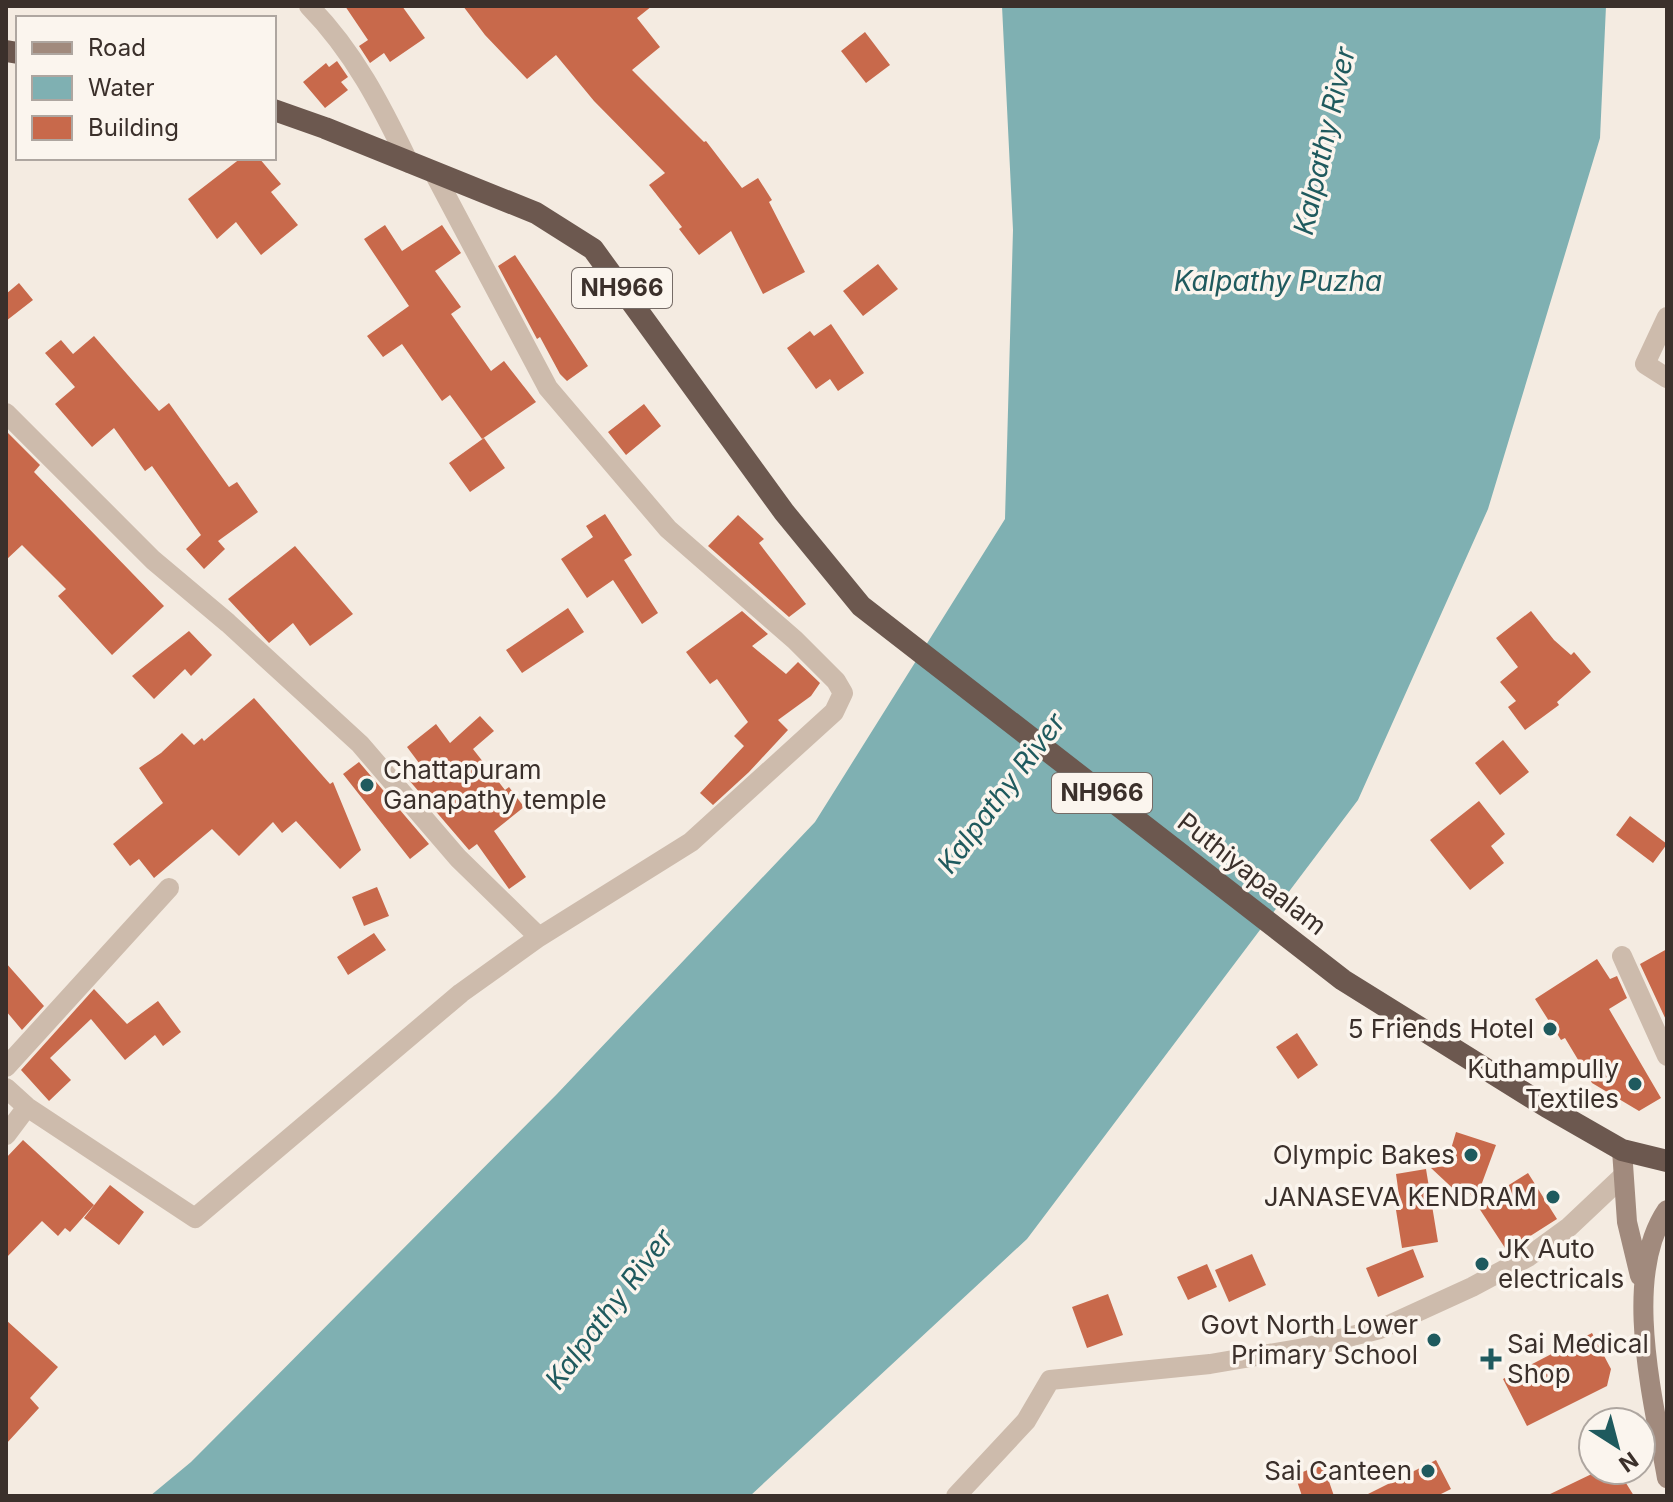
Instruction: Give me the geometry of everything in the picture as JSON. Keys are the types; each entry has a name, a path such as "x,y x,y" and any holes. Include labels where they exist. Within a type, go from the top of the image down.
{"highway":[{"name":"NH966","path":"276,111 434,173"},
{"name":"Puthiyapaalam","path":"434,173 536,213 593,249 784,512 861,606 1343,980 1622,1150"},
{"name":"NH966","path":"1622,1150 1667,1161"}],"main road":[{"path":"1622,1150 1627,1222 1642,1284 1649,1374 1667,1478"},
{"path":"1642,1284 1650,1246 1667,1210"}],"street":[{"path":"309,6 332,29 355,61 380,103 409,163"},
{"path":"6,1088 27,1107 195,1218 461,993 539,937 691,842 834,712 843,693 836,681 795,640 668,529 548,388 434,173"},
{"path":"1667,317 1645,364 1667,378"},
{"path":"6,413 153,560 228,623 360,744 458,858 539,937"},
{"path":"6,1067 169,888"},
{"path":"1622,956 1667,1056"},
{"path":"6,1135 27,1107"},
{"path":"956,1496 1026,1421 1050,1380 1210,1364 1304,1348 1380,1329 1472,1287 1528,1257 1569,1227 1622,1177"}],"water":[{"name":"Kalpathy Puzha","path":"1002,6 1606,6 1600,138 1488,509 1358,800 1027,1239 750,1496 150,1496 191,1462 557,1094 815,822 1005,519 1013,230"}],"building":[{"path":"345,6 402,6 425,38 390,62 384,53 370,63 359,46 368,40"},
{"path":"463,6 652,6 637,18 660,47 632,70 706,141 742,188 758,178 772,200 769,202 805,272 763,294 731,231 699,255 679,229 682,227 649,185 665,173 594,101 556,55 527,79 485,35"},
{"path":"865,32 890,65 866,83 841,51"},
{"path":"337,61 348,77 341,82 348,90 325,108 303,82 326,63 329,67"},
{"path":"238,160 261,160 281,184 271,192 298,225 261,255 236,222 217,239 188,199"},
{"path":"385,225 402,251 442,225 461,253 435,271 461,307 451,314 491,371 504,361 536,402 482,439 450,395 442,401 402,344 383,357 367,336 409,306 364,239"},
{"path":"515,255 588,366 567,381 540,337 537,339 498,266"},
{"path":"878,264 898,289 863,316 843,291"},
{"path":"19,283 33,300 6,321 6,294"},
{"path":"831,324 864,373 838,391 830,379 816,389 787,348 810,331 814,336"},
{"path":"94,336 159,411 169,403 229,487 237,482 258,512 218,541 225,549 204,569 186,549 201,535 152,466 145,471 114,428 92,447 55,404 75,387 45,353 61,340 73,354"},
{"path":"644,404 661,426 626,455 608,432"},
{"path":"6,431 40,465 34,472 164,606 112,655 58,596 66,589 22,545 6,560"},
{"path":"484,438 505,468 470,492 449,463"},
{"path":"605,514 632,555 624,560 658,613 642,624 613,580 587,598 561,559 593,537 586,526"},
{"path":"738,515 764,539 759,543 806,604 789,617 708,546"},
{"path":"295,546 353,614 310,646 293,623 269,643 228,599"},
{"path":"568,608 584,632 522,673 506,650"},
{"path":"742,611 768,634 752,646 786,674 798,662 820,683 811,696 778,720 788,730 713,805 700,793 744,746 734,736 748,722 717,679 710,684 686,652"},
{"path":"1531,611 1554,640 1571,655 1574,652 1591,672 1557,702 1559,705 1525,730 1508,707 1516,701 1500,682 1518,667 1496,638"},
{"path":"189,631 212,655 191,676 185,669 154,699 132,676"},
{"path":"254,698 330,784 333,782 361,850 340,869 296,821 282,833 273,822 239,856 212,829 154,878 139,859 130,866 113,844 163,803 139,768 182,733 194,745 202,738 204,741"},
{"path":"480,716 494,731 473,749 505,790 509,787 524,807 494,831 526,877 509,889 477,844 469,850 408,779 422,767 407,747 436,724 450,743"},
{"path":"1503,740 1529,772 1500,795 1475,763"},
{"path":"359,762 429,844 410,859 343,774"},
{"path":"1479,801 1505,834 1491,846 1504,863 1470,890 1430,840"},
{"path":"1630,816 1667,844 1653,863 1616,835"},
{"path":"377,887 389,916 364,926 352,897"},
{"path":"374,933 386,950 348,975 337,957"},
{"path":"1667,949 1667,1022 1640,964"},
{"path":"1597,959 1610,979 1617,976 1627,998 1609,1009 1661,1098 1639,1111 1592,1083 1565,1038 1561,1040 1535,999"},
{"path":"6,963 44,1006 22,1030 6,1011"},
{"path":"94,989 127,1024 158,1001 181,1032 163,1046 155,1035 125,1060 91,1019 50,1058 71,1080 49,1101 21,1070"},
{"path":"1297,1033 1318,1065 1298,1079 1276,1047"},
{"path":"1456,1132 1496,1145 1475,1202 1468,1190 1461,1196 1431,1168 1446,1166"},
{"path":"23,1140 94,1205 70,1232 65,1228 58,1236 42,1221 6,1258 6,1158"},
{"path":"1426,1169 1438,1242 1402,1248 1396,1210 1401,1210 1396,1174"},
{"path":"1528,1173 1557,1219 1507,1251 1477,1205"},
{"path":"110,1185 144,1212 119,1245 84,1218"},
{"path":"1413,1249 1424,1277 1378,1297 1366,1268"},
{"path":"1252,1254 1266,1285 1229,1302 1215,1270"},
{"path":"1207,1264 1217,1287 1188,1300 1177,1277"},
{"path":"1108,1294 1123,1335 1087,1348 1072,1307"},
{"path":"6,1320 58,1367 30,1398 39,1408 6,1444"},
{"path":"1592,1333 1611,1369 1607,1386 1527,1426 1503,1379"},
{"name":"Sai Canteen","path":"1436,1460 1451,1489 1437,1496 1364,1496"},
{"path":"1323,1464 1334,1496 1302,1496 1295,1475"},
{"path":"1577,1481 1577,1486 1628,1486 1634,1496 1546,1496"}],"place":[{"name":"Chattapuram Ganapathy temple","path":"367,785"},
{"name":"5 Friends Hotel","path":"1550,1029"},
{"name":"Kuthampully Textiles","path":"1635,1084"},
{"name":"Olympic Bakes","path":"1471,1155"},
{"name":"JANASEVA KENDRAM","path":"1553,1197"},
{"name":"JK Auto electricals","path":"1482,1264"},
{"name":"Govt North Lower Primary School","path":"1434,1340"},
{"name":"Sai Medical Shop","path":"1491,1359"},
{"name":"Sai Canteen","path":"1428,1471"}],"water label":[{"name":"Kalpathy River","path":"1324,141"},
{"name":"Kalpathy River","path":"1001,793"},
{"name":"Kalpathy River","path":"609,1309"}]}
